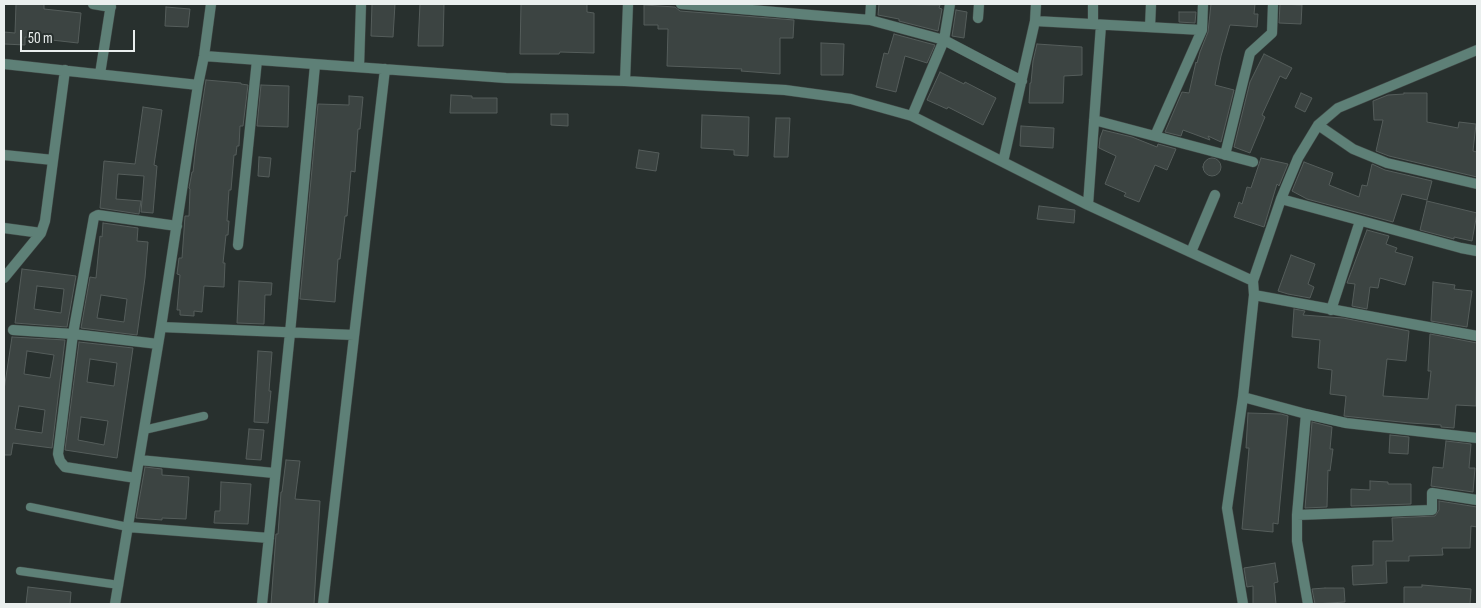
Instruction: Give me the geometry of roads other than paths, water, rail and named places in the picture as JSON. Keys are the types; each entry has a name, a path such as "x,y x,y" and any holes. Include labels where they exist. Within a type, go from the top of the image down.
{"street":[{"path":"93,4 111,5 100,74"},
{"path":"115,604 177,226 211,4"},
{"path":"359,67 361,4"},
{"path":"625,81 628,4"},
{"path":"681,4 722,5 870,20 944,40 1022,81"},
{"path":"870,20 871,4"},
{"path":"912,116 944,40 950,4"},
{"path":"978,4 978,18"},
{"path":"1003,162 1035,21 1036,4"},
{"path":"1088,205 1094,120 1097,25 1093,4"},
{"path":"1150,27 1151,4"},
{"path":"1154,136 1202,30 1203,4"},
{"path":"1226,155 1250,53 1272,33 1273,4"},
{"path":"1035,21 1202,30"},
{"path":"1243,604 1227,508 1243,397 1254,295 1253,281 1281,199 1298,158 1318,125 1338,108 1477,50"},
{"path":"204,56 506,78 625,81 785,90 851,99 912,116 1088,205 1253,281"},
{"path":"238,245 256,60"},
{"path":"4,64 198,84"},
{"path":"262,604 270,538 274,473 290,332 315,65"},
{"path":"323,604 385,69"},
{"path":"4,278 41,232 45,221 64,70"},
{"path":"1094,120 1253,162"},
{"path":"1318,125 1352,149 1387,163 1477,184"},
{"path":"4,155 53,160"},
{"path":"1192,252 1215,195"},
{"path":"1281,199 1477,251"},
{"path":"136,478 65,467 60,461 58,454 74,334 94,217 98,215 177,226"},
{"path":"1331,310 1360,221"},
{"path":"4,228 41,232"},
{"path":"1254,295 1477,336"},
{"path":"161,326 354,335"},
{"path":"14,330 74,334 158,344"},
{"path":"1243,397 1346,423 1477,438"},
{"path":"1306,414 1297,515 1298,541 1308,604"},
{"path":"139,460 274,473"},
{"path":"1297,515 1432,510 1432,493 1477,500"},
{"path":"128,527 270,538"}],"lane":[{"path":"144,430 204,416"},
{"path":"30,507 128,527"},
{"path":"20,571 119,585"}]}
